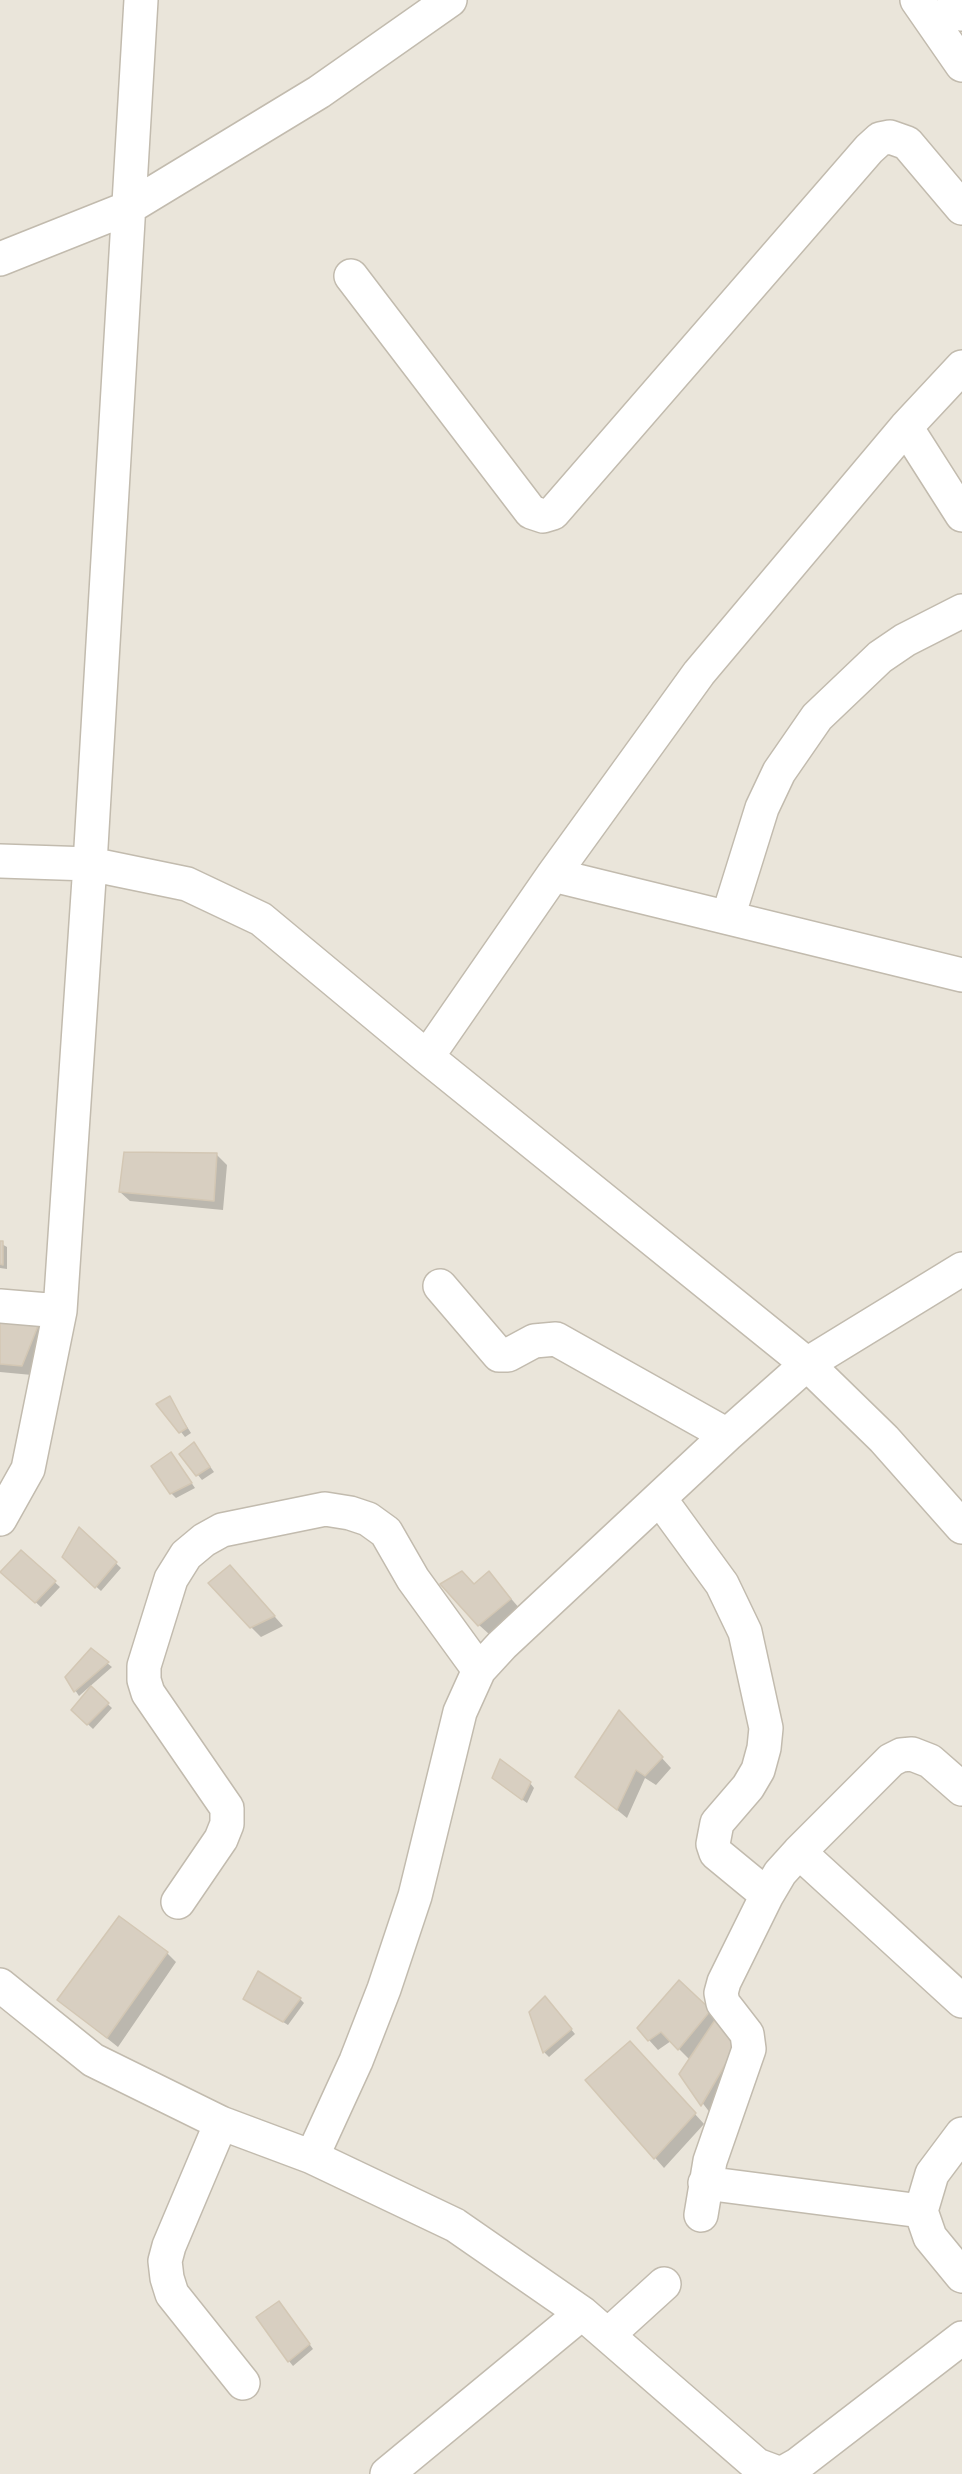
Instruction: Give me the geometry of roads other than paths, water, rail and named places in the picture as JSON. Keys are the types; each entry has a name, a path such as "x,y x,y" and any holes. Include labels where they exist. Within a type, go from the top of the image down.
{"street":[{"path":"0,1519 28,1469 60,1311 90,864 141,0"},
{"path":"0,259 128,208 319,92 450,0"},
{"path":"917,0 962,65"},
{"path":"954,0 962,14"},
{"path":"351,276 531,512 543,516 553,513 880,139 890,137 907,143 962,208"},
{"path":"427,1057 553,875 699,673 906,427 962,367"},
{"path":"906,427 962,515"},
{"path":"728,917 762,808 779,772 817,717 880,657 905,640 962,611"},
{"path":"0,861 90,864 187,884 261,919 427,1057 807,1364 884,1439 962,1527"},
{"path":"553,875 962,975"},
{"path":"312,2157 356,2061 384,1989 415,1896 460,1712 480,1670 502,1645 807,1364 962,1269"},
{"path":"440,1286 499,1355 508,1355 534,1341 556,1339 727,1436"},
{"path":"0,1306 60,1311"},
{"path":"660,1499 722,1584 745,1632 766,1728 764,1748 758,1770 748,1787 717,1823 712,1844 716,1853 767,1895"},
{"path":"178,1902 221,1839 227,1824 226,1808 148,1693 144,1680 144,1666 171,1579 186,1555 204,1540 222,1530 325,1509 368,1519 386,1532 417,1586 480,1670"},
{"path":"701,2215 710,2161 749,2049 747,2034 723,2003 721,1993 724,1982 780,1873 891,1760 900,1755 912,1754 930,1761 962,1789"},
{"path":"799,1852 962,2001"},
{"path":"0,1985 93,2060 220,2123 312,2157 455,2225 609,2334 757,2465 781,2474 962,2338"},
{"path":"220,2123 169,2246 165,2261 166,2278 172,2294 243,2383"},
{"path":"962,2134 932,2174 921,2211 930,2237 962,2276"},
{"path":"705,2183 921,2211"},
{"path":"609,2334 664,2284"},
{"path":"387,2474 582,2313"}]}
